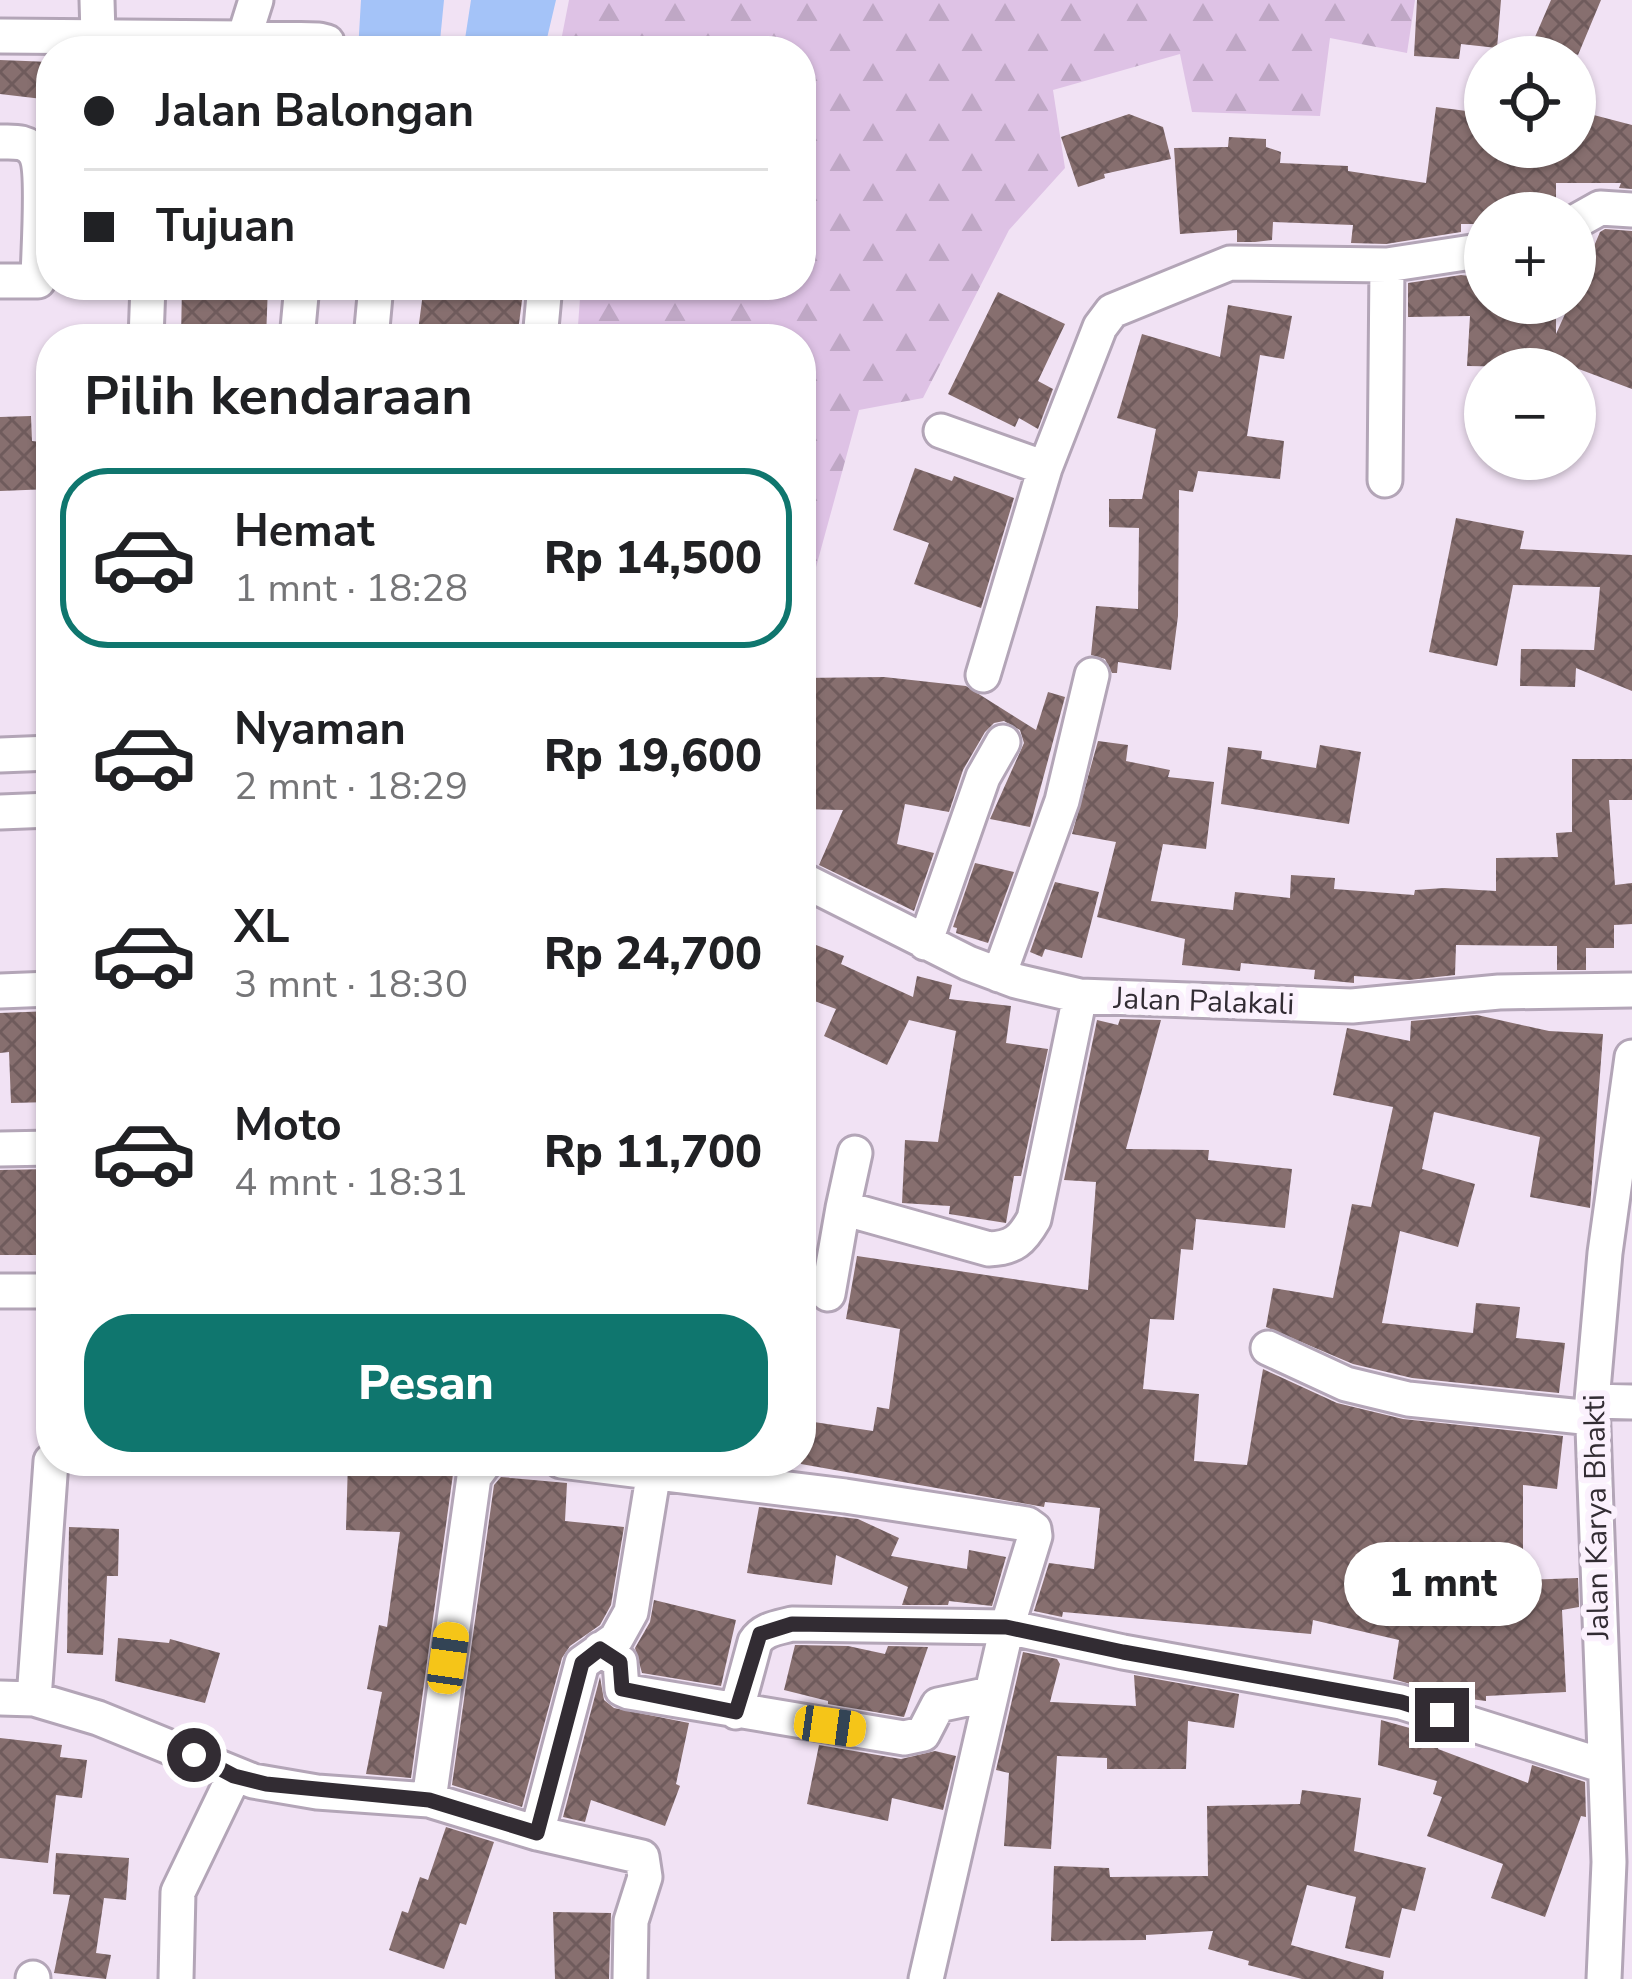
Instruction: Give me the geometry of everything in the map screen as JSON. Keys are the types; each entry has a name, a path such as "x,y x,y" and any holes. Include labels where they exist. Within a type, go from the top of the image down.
{"street":[{"path":"98,0 98,35"},
{"path":"245,36 256,0"},
{"path":"0,36 104,36"},
{"path":"0,142 24,143 34,152 36,162"},
{"path":"1596,210 1632,210"},
{"path":"983,675 1045,468 1100,327 1112,311 1230,263 1388,265 1464,253"},
{"path":"1384,480 1388,265"},
{"path":"0,281 36,281"},
{"path":"941,431 1045,468"},
{"path":"999,975 1062,801 1092,675"},
{"path":"925,943 983,777 1003,742"},
{"path":"0,755 36,754"},
{"path":"0,812 36,811"},
{"name":"Jalan Palakali","path":"816,887 999,975 1081,996 1352,1006 1498,992 1632,990"},
{"path":"0,991 36,989"},
{"path":"843,1208 988,1250 1022,1240 1034,1219 1081,996"},
{"name":"Jalan Karya Bhakti","path":"1604,1979 1609,1862 1592,1410 1632,1057"},
{"path":"0,1149 36,1148"},
{"path":"828,1294 855,1153"},
{"path":"0,1291 36,1291"},
{"path":"1268,1348 1346,1384 1408,1399 1592,1410 1632,1402"},
{"path":"34,1699 51,1476"},
{"path":"429,1800 475,1476"},
{"path":"537,1833 582,1663 616,1639 631,1612 666,1476"},
{"path":"719,1476 1034,1528 1006,1627 926,1979"},
{"path":"736,1712 755,1642 770,1630 792,1624 836,1623 1006,1627 1401,1702 1604,1766"},
{"path":"600,1649 620,1662 622,1689 904,1738 923,1734 938,1705 990,1694"},
{"path":"0,1698 34,1699 136,1733 234,1776 317,1792 429,1800 537,1833 642,1857 646,1877 631,1921 630,1979"},
{"path":"176,1979 178,1892 234,1776"}],"green space":[{"path":"569,0 1415,0 1407,53 1330,38 1320,116 1192,112 1180,54 1053,90 1065,168 1009,230 923,398 859,410 816,567 816,324 578,324 580,300 816,300 816,36 562,36"}],"water":[{"path":"361,0 444,0 440,36 359,36"},
{"path":"471,0 556,0 548,36 465,36"}],"building":[{"path":"1417,0 1501,0 1498,36 1464,36 1459,59 1414,56"},
{"path":"1551,0 1601,0 1586,36 1535,36"},
{"path":"0,60 36,61 36,98 0,94"},
{"path":"1436,107 1464,111 1464,168 1596,168 1596,116 1632,125 1632,189 1619,188 1621,183 1556,183 1556,192 1464,192 1461,232 1386,244 1351,243 1353,225 1273,222 1272,240 1255,242 1237,242 1237,230 1180,234 1174,148 1228,147 1229,137 1266,139 1266,147 1281,152 1280,163 1348,166 1348,171 1426,183"},
{"path":"1129,114 1163,127 1171,159 1104,174 1105,178 1078,187 1061,137"},
{"path":"1632,231 1632,389 1596,376 1596,348 1468,348 1470,324 1556,324 1556,334 1561,324 1596,324 1600,232"},
{"path":"1461,275 1464,316 1408,317 1408,283"},
{"path":"998,292 1065,324 1038,381 1053,389 1038,429 1019,418 1015,427 948,394"},
{"path":"182,300 267,300 267,324 181,324"},
{"path":"422,300 522,300 519,324 419,324"},
{"path":"1228,305 1292,316 1284,359 1260,355 1247,436 1284,441 1280,479 1198,471 1193,492 1179,490 1178,616 1171,670 1118,662 1117,673 1112,673 1105,659 1091,655 1096,606 1138,609 1139,528 1109,527 1109,499 1142,499 1156,429 1117,418 1142,334 1220,357"},
{"path":"31,416 36,490 0,491 0,417"},
{"path":"915,468 952,481 954,476 1014,498 981,608 914,584 929,543 893,530"},
{"path":"1456,518 1524,531 1520,549 1632,555 1632,691 1576,668 1575,687 1520,686 1521,649 1594,650 1600,587 1513,585 1497,666 1429,652"},
{"path":"884,677 966,686 1036,730 1048,692 1065,697 1030,827 990,819 1024,743 1020,730 1004,721 985,732 963,770 949,812 905,804 897,844 934,853 914,911 819,865 843,810 816,809 816,678"},
{"path":"1098,741 1128,745 1126,761 1170,770 1168,777 1214,782 1206,849 1163,844 1151,901 1233,910 1235,892 1290,898 1291,875 1335,878 1334,889 1414,895 1415,890 1444,888 1496,891 1496,858 1558,857 1556,833 1572,832 1572,759 1632,759 1632,800 1609,800 1615,885 1632,883 1632,924 1614,925 1614,948 1586,948 1586,970 1557,970 1557,946 1456,945 1455,975 1409,980 1354,976 1354,983 1314,979 1315,970 1241,963 1240,971 1182,965 1185,939 1097,917 1116,842 1072,834"},
{"path":"1320,745 1361,752 1349,824 1221,804 1228,747 1262,751 1261,759 1316,768"},
{"path":"975,863 1014,872 988,943 956,933 953,927"},
{"path":"1055,882 1099,892 1082,958 1045,949 1042,957 1030,952"},
{"path":"816,945 844,956 841,964 913,997 917,976 952,985 949,999 1011,1006 1006,1043 1048,1049 1006,1223 949,1214 950,1206 902,1203 905,1140 938,1142 956,1031 909,1020 887,1065 824,1036 836,1009 816,1002"},
{"path":"36,1012 36,1102 11,1103 9,1052 0,1053 0,1013"},
{"path":"1477,1015 1549,1031 1603,1034 1590,1208 1530,1197 1540,1137 1434,1112 1422,1169 1475,1184 1458,1247 1400,1231 1382,1323 1473,1333 1476,1303 1520,1307 1516,1338 1565,1343 1559,1393 1412,1378 1353,1364 1266,1327 1273,1288 1333,1298 1352,1204 1371,1207 1393,1107 1333,1095 1347,1028 1410,1041 1411,1021"},
{"path":"1120,1019 1161,1020 1126,1149 1209,1150 1208,1160 1292,1169 1285,1228 1196,1219 1193,1250 1181,1249 1174,1320 1150,1319 1143,1389 1199,1394 1194,1461 1247,1465 1263,1369 1337,1403 1403,1419 1563,1436 1557,1489 1523,1485 1523,1580 1578,1578 1579,1607 1562,1610 1566,1692 1486,1696 1486,1701 1455,1697 1393,1679 1399,1640 1313,1620 1311,1634 1063,1612 1062,1617 1034,1611 1049,1563 1094,1569 1100,1508 1045,1502 1044,1507 816,1467 816,1422 873,1431 877,1407 889,1409 900,1329 846,1319 857,1256 1088,1290 1096,1182 1064,1180 1097,1020 1118,1025"},
{"path":"36,1169 36,1255 0,1255 0,1170"},
{"path":"348,1476 453,1476 411,1778 366,1774 382,1692 367,1689 379,1625 387,1627 400,1532 346,1530"},
{"path":"501,1477 567,1483 565,1521 624,1527 611,1605 600,1625 570,1646 562,1658 522,1807 452,1785 494,1485"},
{"path":"759,1507 858,1519 899,1538 891,1556 967,1569 969,1550 1006,1557 992,1606 949,1601 948,1605 902,1605 908,1587 836,1555 832,1585 747,1573"},
{"path":"69,1527 119,1529 118,1576 107,1576 103,1655 67,1653"},
{"path":"654,1600 736,1620 721,1686 642,1673 635,1648 650,1622"},
{"path":"118,1638 169,1643 170,1639 220,1653 205,1703 115,1681"},
{"path":"795,1645 848,1646 885,1654 888,1646 928,1647 904,1717 828,1704 784,1690"},
{"path":"1023,1652 1057,1659 1060,1664 1050,1702 1136,1706 1134,1675 1239,1694 1234,1728 1188,1721 1186,1769 1107,1769 1107,1758 1057,1756 1051,1849 1004,1846 1009,1773 996,1770"},
{"path":"600,1677 604,1700 614,1708 689,1723 676,1784 680,1786 665,1826 591,1800 585,1822 563,1817"},
{"path":"1381,1720 1442,1737 1438,1749 1528,1783 1532,1765 1585,1782 1586,1817 1581,1816 1545,1917 1491,1898 1503,1864 1427,1836 1442,1797 1433,1794 1437,1781 1378,1765"},
{"path":"0,1738 62,1745 60,1757 87,1760 82,1798 56,1795 48,1863 0,1858"},
{"path":"819,1745 901,1759 935,1751 956,1756 943,1810 892,1798 888,1821 807,1804"},
{"path":"1302,1790 1361,1798 1354,1851 1426,1868 1415,1911 1402,1908 1390,1958 1345,1948 1356,1897 1307,1885 1291,1945 1384,1971 1383,1979 1302,1979 1248,1965 1249,1961 1208,1949 1213,1931 1146,1935 1146,1940 1051,1941 1054,1866 1109,1868 1110,1877 1208,1876 1207,1806 1300,1804"},
{"path":"446,1827 494,1842 466,1925 460,1923 444,1969 389,1950 420,1877 428,1880"},
{"path":"56,1853 129,1858 126,1900 104,1898 96,1953 111,1955 106,1979 54,1973 70,1895 53,1894"},
{"path":"553,1912 611,1913 609,1979 555,1979"}],"route":[{"path":"194,1755 234,1776 266,1784 429,1800 537,1833 582,1663 589,1655 600,1649 620,1662 622,1689 736,1712 760,1634 792,1624 1006,1627 1401,1702 1442,1715"}]}
